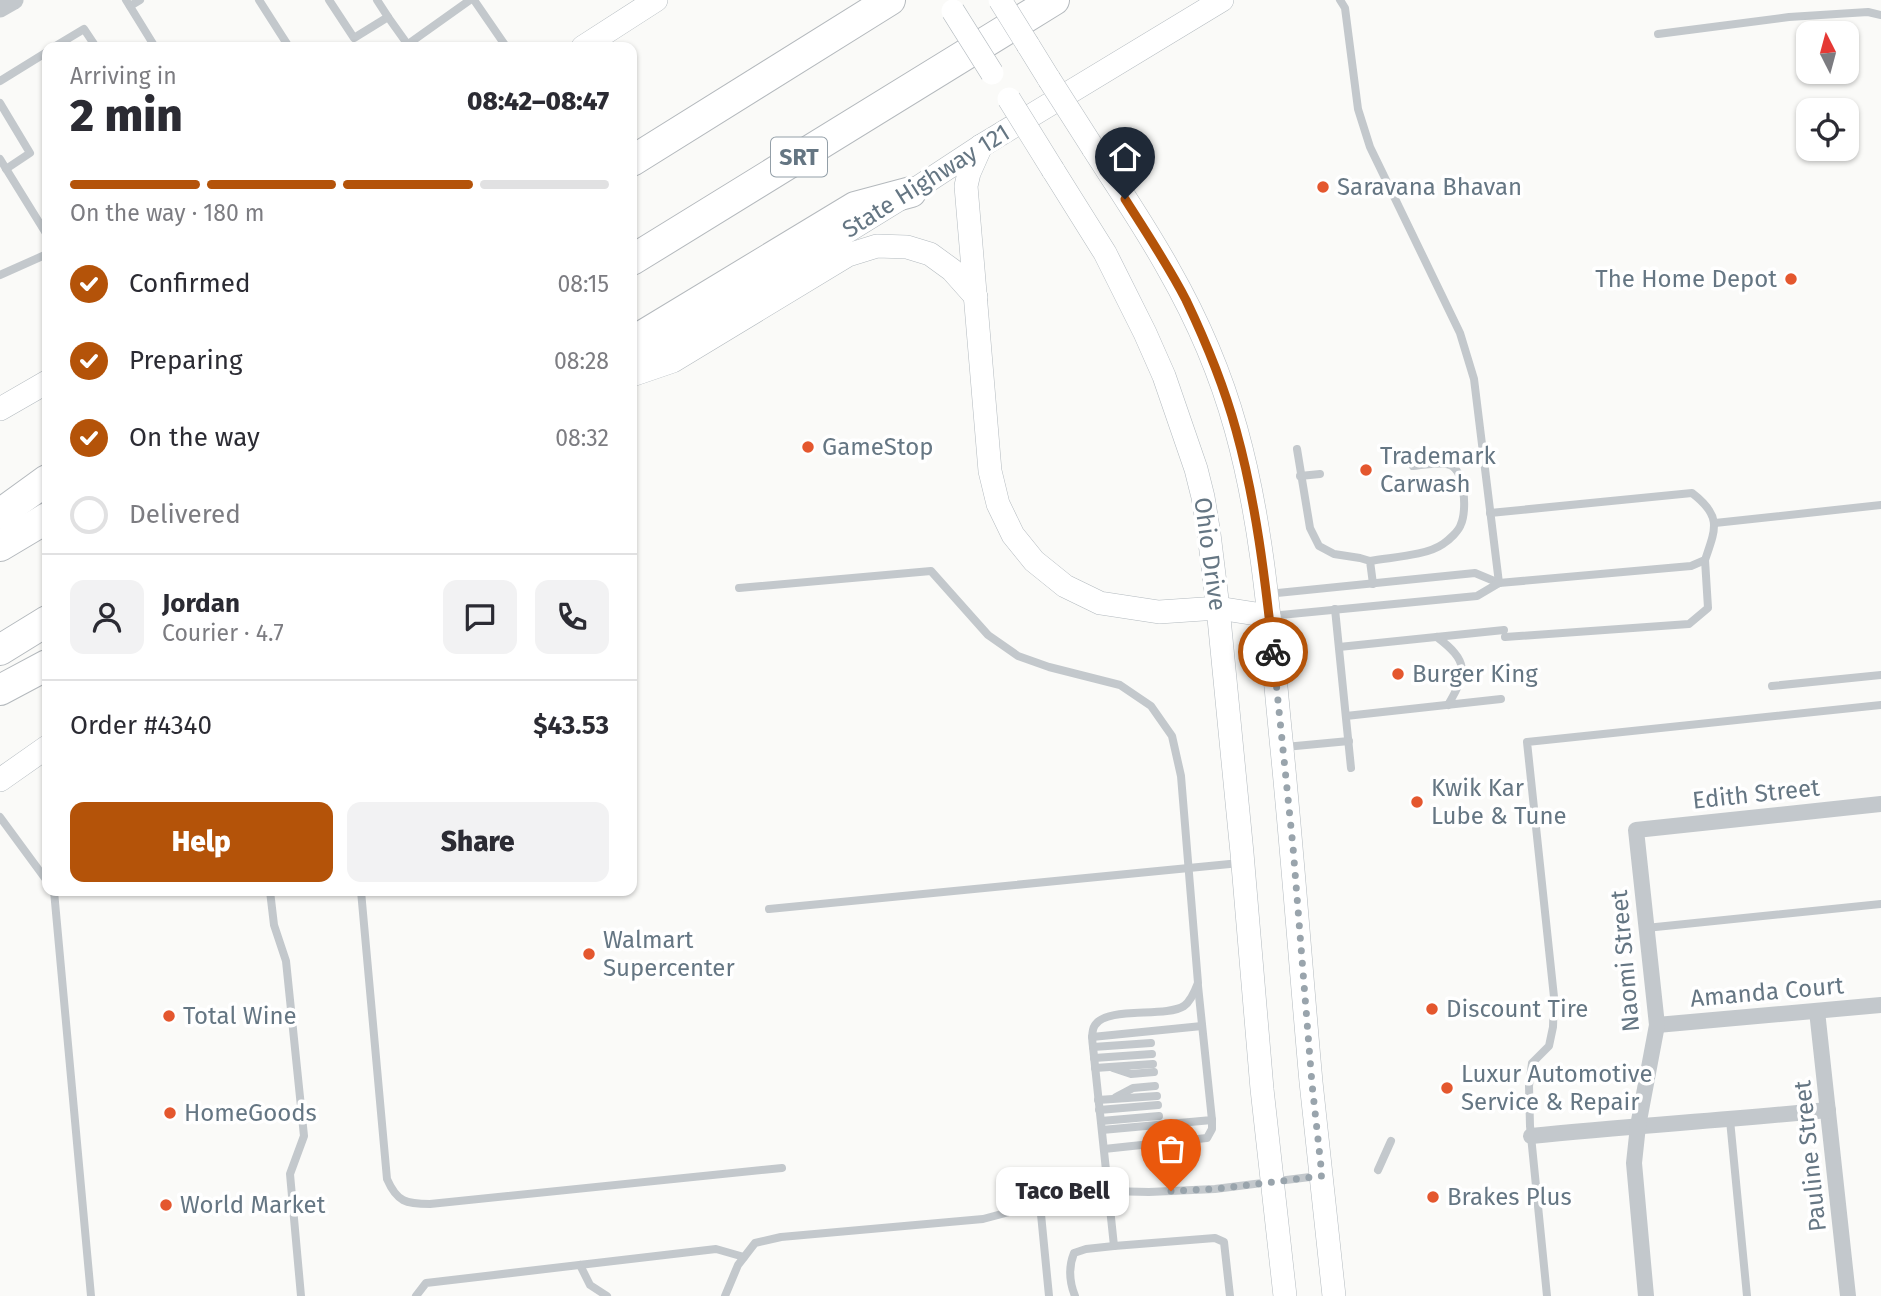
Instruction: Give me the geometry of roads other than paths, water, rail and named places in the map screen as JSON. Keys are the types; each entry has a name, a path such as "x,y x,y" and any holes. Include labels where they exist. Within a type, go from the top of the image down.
{"highway":[{"path":"637,158 890,0"},
{"name":"SRT","path":"637,257 1054,0"},
{"path":"637,339 855,206 911,192"},
{"path":"0,514 42,484"},
{"path":"0,547 42,521"},
{"path":"0,650 42,624"},
{"path":"0,690 42,668"}],"main road":[{"path":"591,42 656,0"},
{"name":"Ohio Drive","path":"946,0 1105,253 1164,376 1196,469 1209,534 1218,608 1262,1089 1285,1296"},
{"name":"Ohio Drive","path":"1000,0 1168,268 1210,355 1236,429 1254,513 1267,605 1293,847 1312,1084 1334,1296"},
{"name":"State Highway 121","path":"637,361 981,146 1222,0"},
{"path":"981,146 966,186 990,471 998,504 1013,535 1034,561 1065,586 1100,603 1159,612 1267,605"},
{"path":"637,373 673,361 848,255 877,246 907,247 930,254 952,270 976,297"},
{"path":"0,409 42,385"},
{"path":"0,780 42,751"}],"street":[{"path":"0,8 14,0"},
{"name":"Edith Street","path":"1636,830 1881,804"},
{"name":"Naomi Street","path":"1636,830 1657,1025 1638,1126 1634,1163 1646,1296"},
{"name":"Amanda Court","path":"1657,1025 1881,1005"},
{"name":"Pauline Street","path":"1817,1011 1848,1296"},
{"path":"1531,1136 1828,1110"}],"lane":[{"path":"140,0 128,3 152,42"},
{"path":"259,0 286,42"},
{"path":"329,0 354,38 388,17"},
{"path":"377,0 404,42"},
{"path":"412,42 472,0 503,42"},
{"path":"1340,0 1345,8 1358,108 1370,148 1460,333 1474,379 1499,583"},
{"path":"1658,34 1789,17 1868,12 1881,15"},
{"path":"62,42 84,29 93,42"},
{"path":"0,81 42,55"},
{"path":"0,103 30,153 6,169"},
{"path":"0,159 42,226"},
{"path":"0,275 42,256"},
{"path":"1297,449 1310,528 1319,547 1334,554 1370,561 1441,546 1461,525 1464,488 1457,470 1448,463 1413,466"},
{"path":"1300,476 1320,474"},
{"path":"1339,647 1437,637 1689,624 1707,608 1705,560 1715,523 1703,502 1692,493 1490,513"},
{"path":"1715,523 1881,505"},
{"path":"1267,605 1335,610 1477,596 1499,583 1691,566 1705,560"},
{"path":"1370,561 1373,584"},
{"path":"738,588 931,571 988,635 1018,656 1049,667 1120,685 1151,706 1172,736 1181,776 1212,1129 1207,1138 1104,1149"},
{"path":"1267,605 1373,584 1475,573 1499,583"},
{"path":"1335,610 1351,768"},
{"path":"1437,637 1452,649 1462,663 1461,679 1448,705"},
{"path":"1772,686 1881,676"},
{"path":"1346,716 1501,699"},
{"path":"1547,1296 1531,1136 1529,1086 1532,1063 1549,1046 1554,997 1527,741 1881,705"},
{"path":"1282,747 1349,741"},
{"path":"0,817 42,874"},
{"path":"769,909 1243,862"},
{"path":"54,896 91,1296"},
{"path":"271,896 274,925 286,961 304,1136 290,1174 301,1296"},
{"path":"361,896 387,1179 392,1191 407,1204 430,1204 782,1168"},
{"path":"1646,928 1881,904"},
{"path":"1114,1246 1092,1037 1095,1025 1105,1017 1183,1006 1198,983"},
{"path":"1092,1037 1202,1026"},
{"path":"1193,1040 1204,1039"},
{"path":"1093,1047 1151,1043"},
{"path":"1194,1050 1205,1049"},
{"path":"1094,1058 1152,1054"},
{"path":"1196,1064 1206,1063"},
{"path":"1095,1068 1153,1068"},
{"path":"1197,1082 1208,1081"},
{"path":"1113,1099 1133,1088 1155,1086"},
{"path":"1199,1096 1209,1096"},
{"path":"1098,1100 1157,1100 1099,1110"},
{"path":"1200,1111 1211,1115"},
{"path":"1101,1126 1159,1115"},
{"path":"1101,1126 1211,1115"},
{"path":"1730,1120 1747,1296"},
{"path":"1378,1170 1391,1141"},
{"path":"725,1296 738,1265 755,1242 781,1237 983,1219 1040,1204 1108,1191 1215,1189 1322,1176"},
{"path":"1040,1204 1049,1296"},
{"path":"1075,1296 1070,1280 1070,1264 1074,1253 1114,1246 1215,1238 1224,1242 1230,1296"},
{"path":"416,1296 426,1283 716,1249 744,1257"},
{"path":"580,1265 590,1285 607,1296"}],"place":[{"name":"Saravana Bhavan","path":"1323,187"},
{"name":"The Home Depot","path":"1791,279"},
{"name":"GameStop","path":"808,447"},
{"name":"Trademark Carwash","path":"1366,470"},
{"name":"Burger King","path":"1398,674"},
{"name":"Kwik Kar Lube & Tune","path":"1417,802"},
{"name":"Walmart Supercenter","path":"589,954"},
{"name":"Discount Tire","path":"1432,1009"},
{"name":"Total Wine","path":"169,1016"},
{"name":"Luxur Automotive Service & Repair","path":"1447,1088"},
{"name":"HomeGoods","path":"170,1113"},
{"name":"Taco Bell","path":"1171,1191"},
{"name":"Brakes Plus","path":"1433,1197"},
{"name":"World Market","path":"166,1205"}]}
